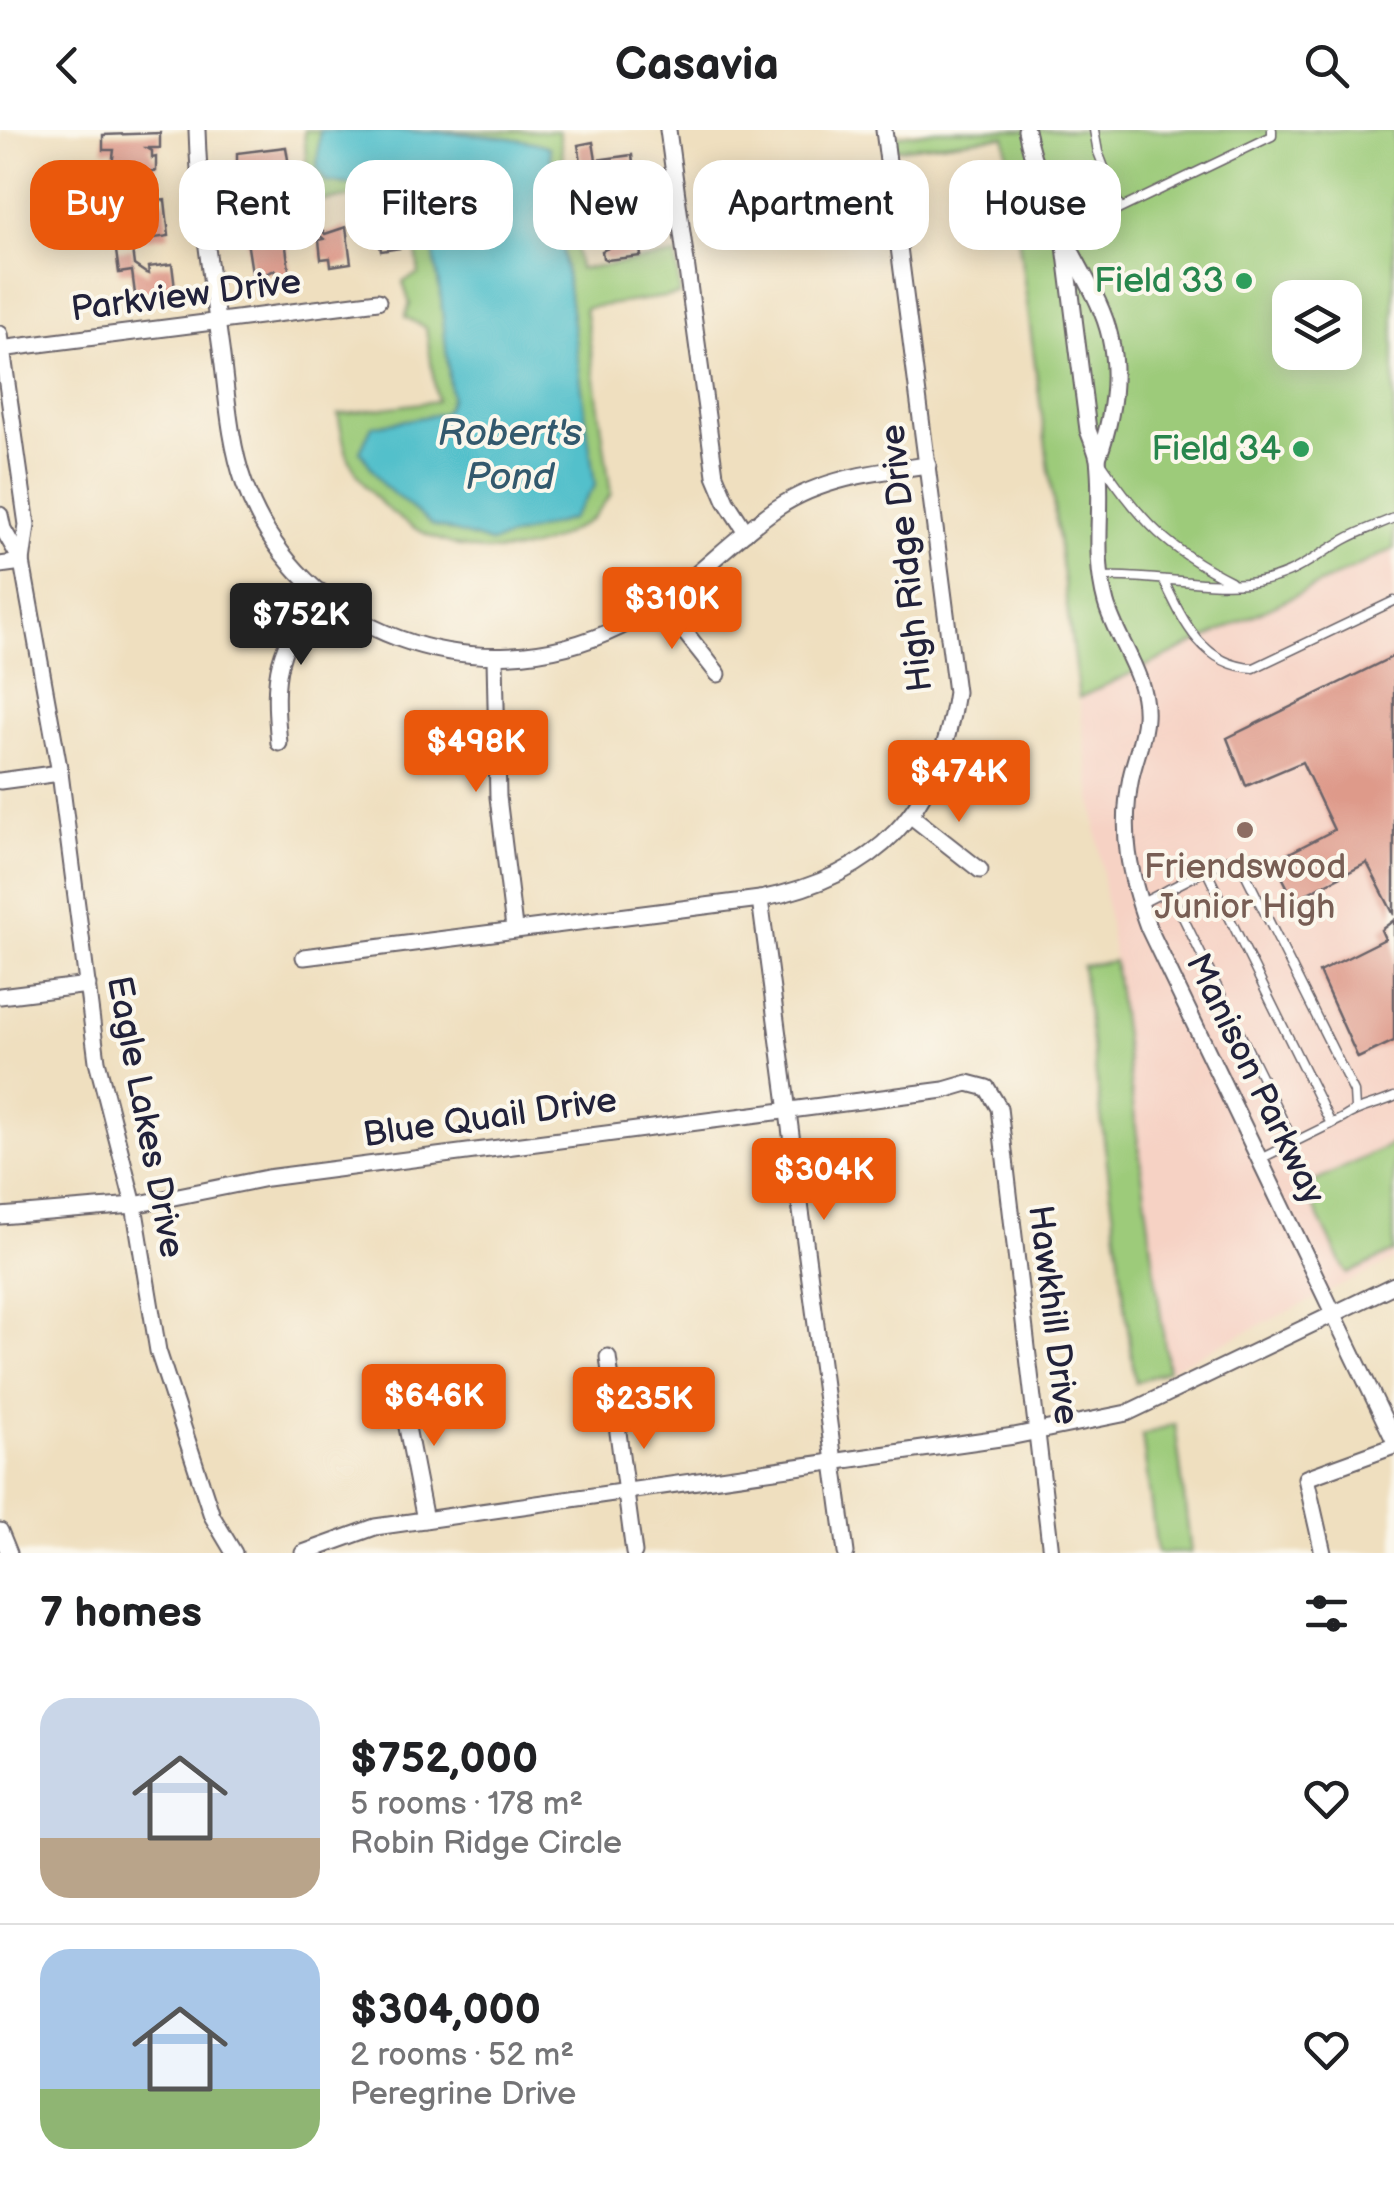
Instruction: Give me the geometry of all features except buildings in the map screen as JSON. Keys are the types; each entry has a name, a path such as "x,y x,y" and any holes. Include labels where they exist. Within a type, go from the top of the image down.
{"street":[{"path":"197,130 235,453 244,485 276,542 320,592 380,632 442,653 495,658 547,654 590,641 661,602 778,508 834,481 928,465"},
{"path":"668,130 715,475 746,532"},
{"name":"High Ridge Drive","path":"304,957 801,892 862,862 910,815 944,753 956,692 884,130"},
{"name":"Manison Parkway","path":"1026,130 1035,160"},
{"name":"Manison Parkway","path":"1065,250 1088,430 1098,458"},
{"name":"Manison Parkway","path":"1071,250 1095,294 1110,338 1114,384 1110,426 1098,458 1100,577 1118,636 1144,692 1145,717 1127,797 1125,829 1130,874 1140,904 1394,1443"},
{"name":"Parkview Drive","path":"0,344 218,324 378,301"},
{"name":"Eagle Lakes Drive","path":"0,344 27,525 22,562 60,773 97,1061 134,1205 158,1352 212,1516 234,1553"},
{"name":"Eagle Lakes Drive","path":"0,515 3,529 22,562"},
{"path":"0,565 22,562"},
{"path":"279,742 274,700 277,670 286,642 320,592"},
{"path":"661,602 718,674"},
{"path":"495,658 498,797 514,928"},
{"path":"0,781 60,773"},
{"path":"910,815 980,870"},
{"path":"760,900 846,1553"},
{"path":"0,996 88,985"},
{"name":"Blue Quail Drive","path":"0,1216 134,1205 267,1178 944,1090 968,1083 988,1088"},
{"name":"Hawkhill Drive","path":"988,1088 999,1108 1051,1553"},
{"path":"303,1553 375,1528 1038,1432 1127,1412 1394,1285"},
{"path":"608,1356 634,1553"},
{"path":"400,1386 425,1520"},
{"path":"1323,1553 1306,1478 1394,1443"},
{"path":"0,1530 9,1553"}],"lane":[{"path":"1094,130 1101,160"},
{"path":"1121,208 1272,136 1272,130"},
{"path":"1098,458 1127,501 1160,538 1192,562 1235,584"},
{"path":"1100,577 1196,585 1250,583 1298,571 1346,540 1394,518"},
{"path":"1164,581 1184,624 1200,644 1238,668 1254,668 1394,601"},
{"path":"1140,904 1226,860 1234,859 1241,865 1354,1092 1355,1109"},
{"path":"1206,870 1331,1124"},
{"path":"1170,889 1294,1142"},
{"path":"1260,1159 1355,1109 1376,1106 1394,1097"}],"shaded area":[{"name":"Friendswood Junior High","path":"1394,549 1394,1260 1168,1370 1079,698"}],"green space":[{"path":"304,130 559,131 563,160 533,160 533,250 576,250 579,269 676,255 680,295 585,308 611,494 589,520 536,546 505,551 443,541 414,528 366,486 347,454 338,414 437,401 426,328 405,317 410,304 403,282 419,274 416,250 513,250 513,160 345,160 345,198 325,200 325,160 306,160"},
{"path":"939,130 1394,130 1394,549 1079,698 1020,250 1121,250 1121,160 1008,160 1005,136 896,149 894,136"},
{"path":"1114,961 1168,1370 1135,1383 1082,966"},
{"path":"1394,1143 1394,1252 1347,1274 1304,1187"},
{"path":"1175,1424 1191,1553 1157,1553 1142,1435"}],"water":[{"name":"Robert's Pond","path":"320,130 473,134 549,147 551,160 533,160 533,250 563,250 595,486 571,519 491,543 432,525 383,485 360,451 372,426 446,410 451,397 433,250 513,250 513,160 345,160 345,184 326,182 325,160 318,160"}],"place":[{"name":"Field 33","path":"1244,281"},
{"name":"Field 34","path":"1301,449"},
{"name":"Friendswood Junior High","path":"1245,830"}]}
